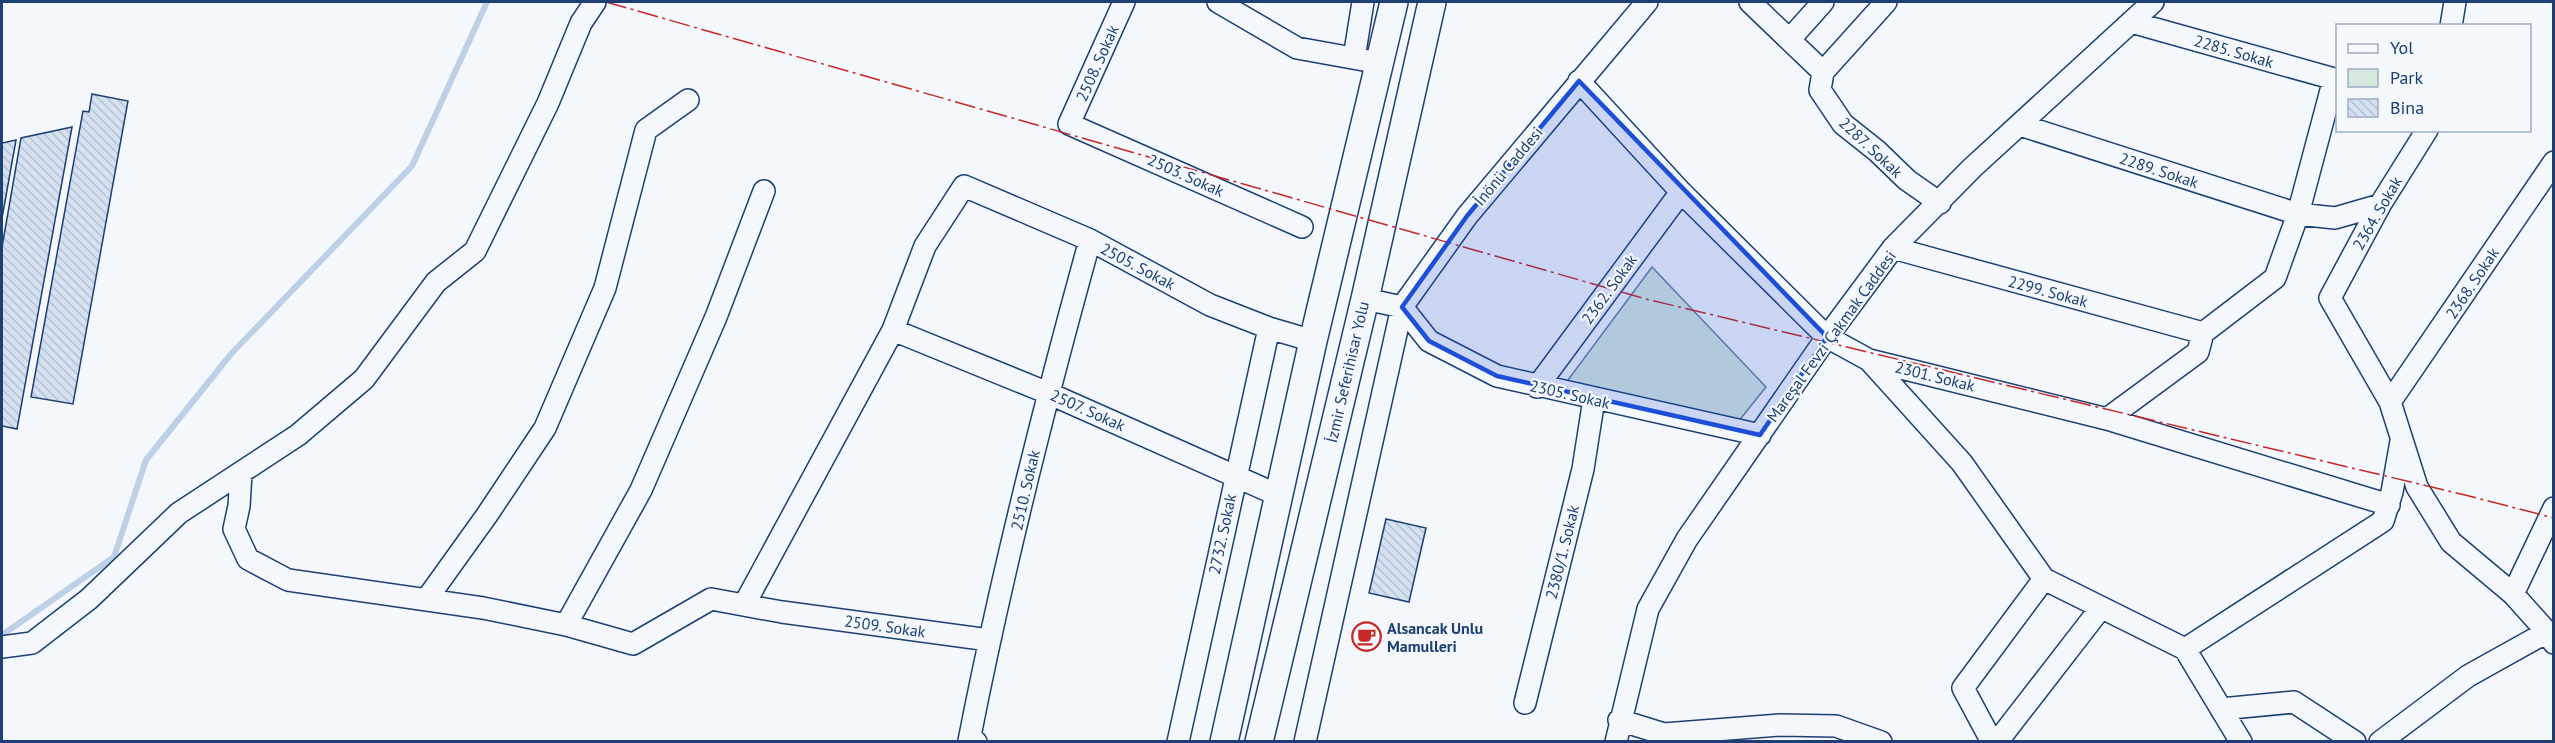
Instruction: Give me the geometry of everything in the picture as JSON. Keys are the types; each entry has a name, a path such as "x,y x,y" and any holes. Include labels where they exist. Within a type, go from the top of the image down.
{"main road":[{"path":"1224,741 1313,341 1394,2"},
{"name":"İzmir Seferihisar Yolu","path":"1259,741 1365,299 1432,2"}],"street":[{"path":"2,647 32,643 89,599 179,513 298,435 364,379 436,282 475,251 548,103 580,23 595,2"},
{"name":"2508. Sokak","path":"1069,124 1125,2"},
{"path":"1218,2 1297,48 1380,63"},
{"path":"1354,58 1363,2"},
{"name":"İnönü Caddesi","path":"1402,307 1467,216 1578,81 1647,2"},
{"path":"1750,2 1823,72 1886,2"},
{"path":"1790,39 1823,2"},
{"name":"Mareşal Fevzi Çakmak Caddesi","path":"1616,741 1619,720 1648,609 1687,539 1827,337 1893,248 1940,203 1972,168 2153,2"},
{"path":"2451,24 2455,2"},
{"name":"2285. Sokak","path":"2131,22 2336,80"},
{"name":"2287. Sokak","path":"1823,72 1820,90 1843,124 1877,151 1907,180 1940,203"},
{"path":"2107,419 2198,352 2203,333 2275,278 2298,214 2336,80"},
{"name":"2301. Sokak","path":"1578,81 1681,192 1827,337 1869,360 2107,419 2389,504"},
{"path":"426,600 487,515 545,428 605,288 646,130 688,100"},
{"name":"2503. Sokak","path":"1069,124 1302,227"},
{"name":"2289. Sokak","path":"2019,125 2298,214 2335,218 2380,205"},
{"name":"2364. Sokak","path":"2390,402 2330,298 2380,205 2426,132"},
{"name":"2368. Sokak","path":"2390,402 2553,162"},
{"name":"2505. Sokak","path":"893,330 925,246 964,186 1090,240 1210,305 1269,328 1313,341"},
{"path":"566,625 641,490 716,317 764,191"},
{"name":"2362. Sokak","path":"1537,387 1681,192"},
{"name":"2510. Sokak","path":"969,741 989,640 1048,393 1090,240"},
{"name":"2299. Sokak","path":"1893,248 2203,333"},
{"path":"1305,741 1402,307 1365,299"},
{"name":"2305. Sokak","path":"1402,307 1429,341 1497,376 1537,387 1760,435"},
{"name":"2732. Sokak","path":"1178,741 1269,328"},
{"path":"744,605 893,330"},
{"name":"2507. Sokak","path":"893,330 1048,393 1280,496"},
{"path":"1869,360 1962,463 2044,579 2100,609 2185,649 2241,741"},
{"name":"2380/1. Sokak","path":"1525,704 1583,469 1594,399"},
{"path":"2380,741 2468,676 2550,638 2513,594 2451,542 2417,487 2390,402"},
{"path":"2185,649 2383,521 2389,504 2402,435"},
{"name":"2509. Sokak","path":"241,473 240,506 234,529 248,559 288,580 426,600 566,625 633,644 711,599 782,612 989,640"},
{"path":"2513,594 2553,508"},
{"path":"1992,741 1963,688 2044,579"},
{"path":"1997,741 2100,609"},
{"path":"2221,709 2294,702 2355,741"},
{"path":"1619,720 1664,734 1777,733 1836,726 1881,741"},
{"path":"969,741 976,741"}],"highlighted area":[{"path":"1579,81 1827,337 1760,435 1497,376 1429,341 1402,307 1467,216"}],"green space":[{"path":"1652,267 1766,387 1738,422 1565,384"}],"building":[{"path":"92,94 128,101 73,404 31,397 83,111 89,112"},
{"path":"72,127 17,429 2,426 2,247 21,138"},
{"path":"16,140 2,218 2,143"},
{"path":"1386,519 1426,528 1409,602 1369,593"}],"waterway":[{"path":"2,635 114,557 146,460 231,354 412,166 487,2"}],"power":[{"path":"606,2 1646,299 2554,518"}],"place":[{"name":"Alsancak Unlu Mamulleri","path":"1366,637"}]}
